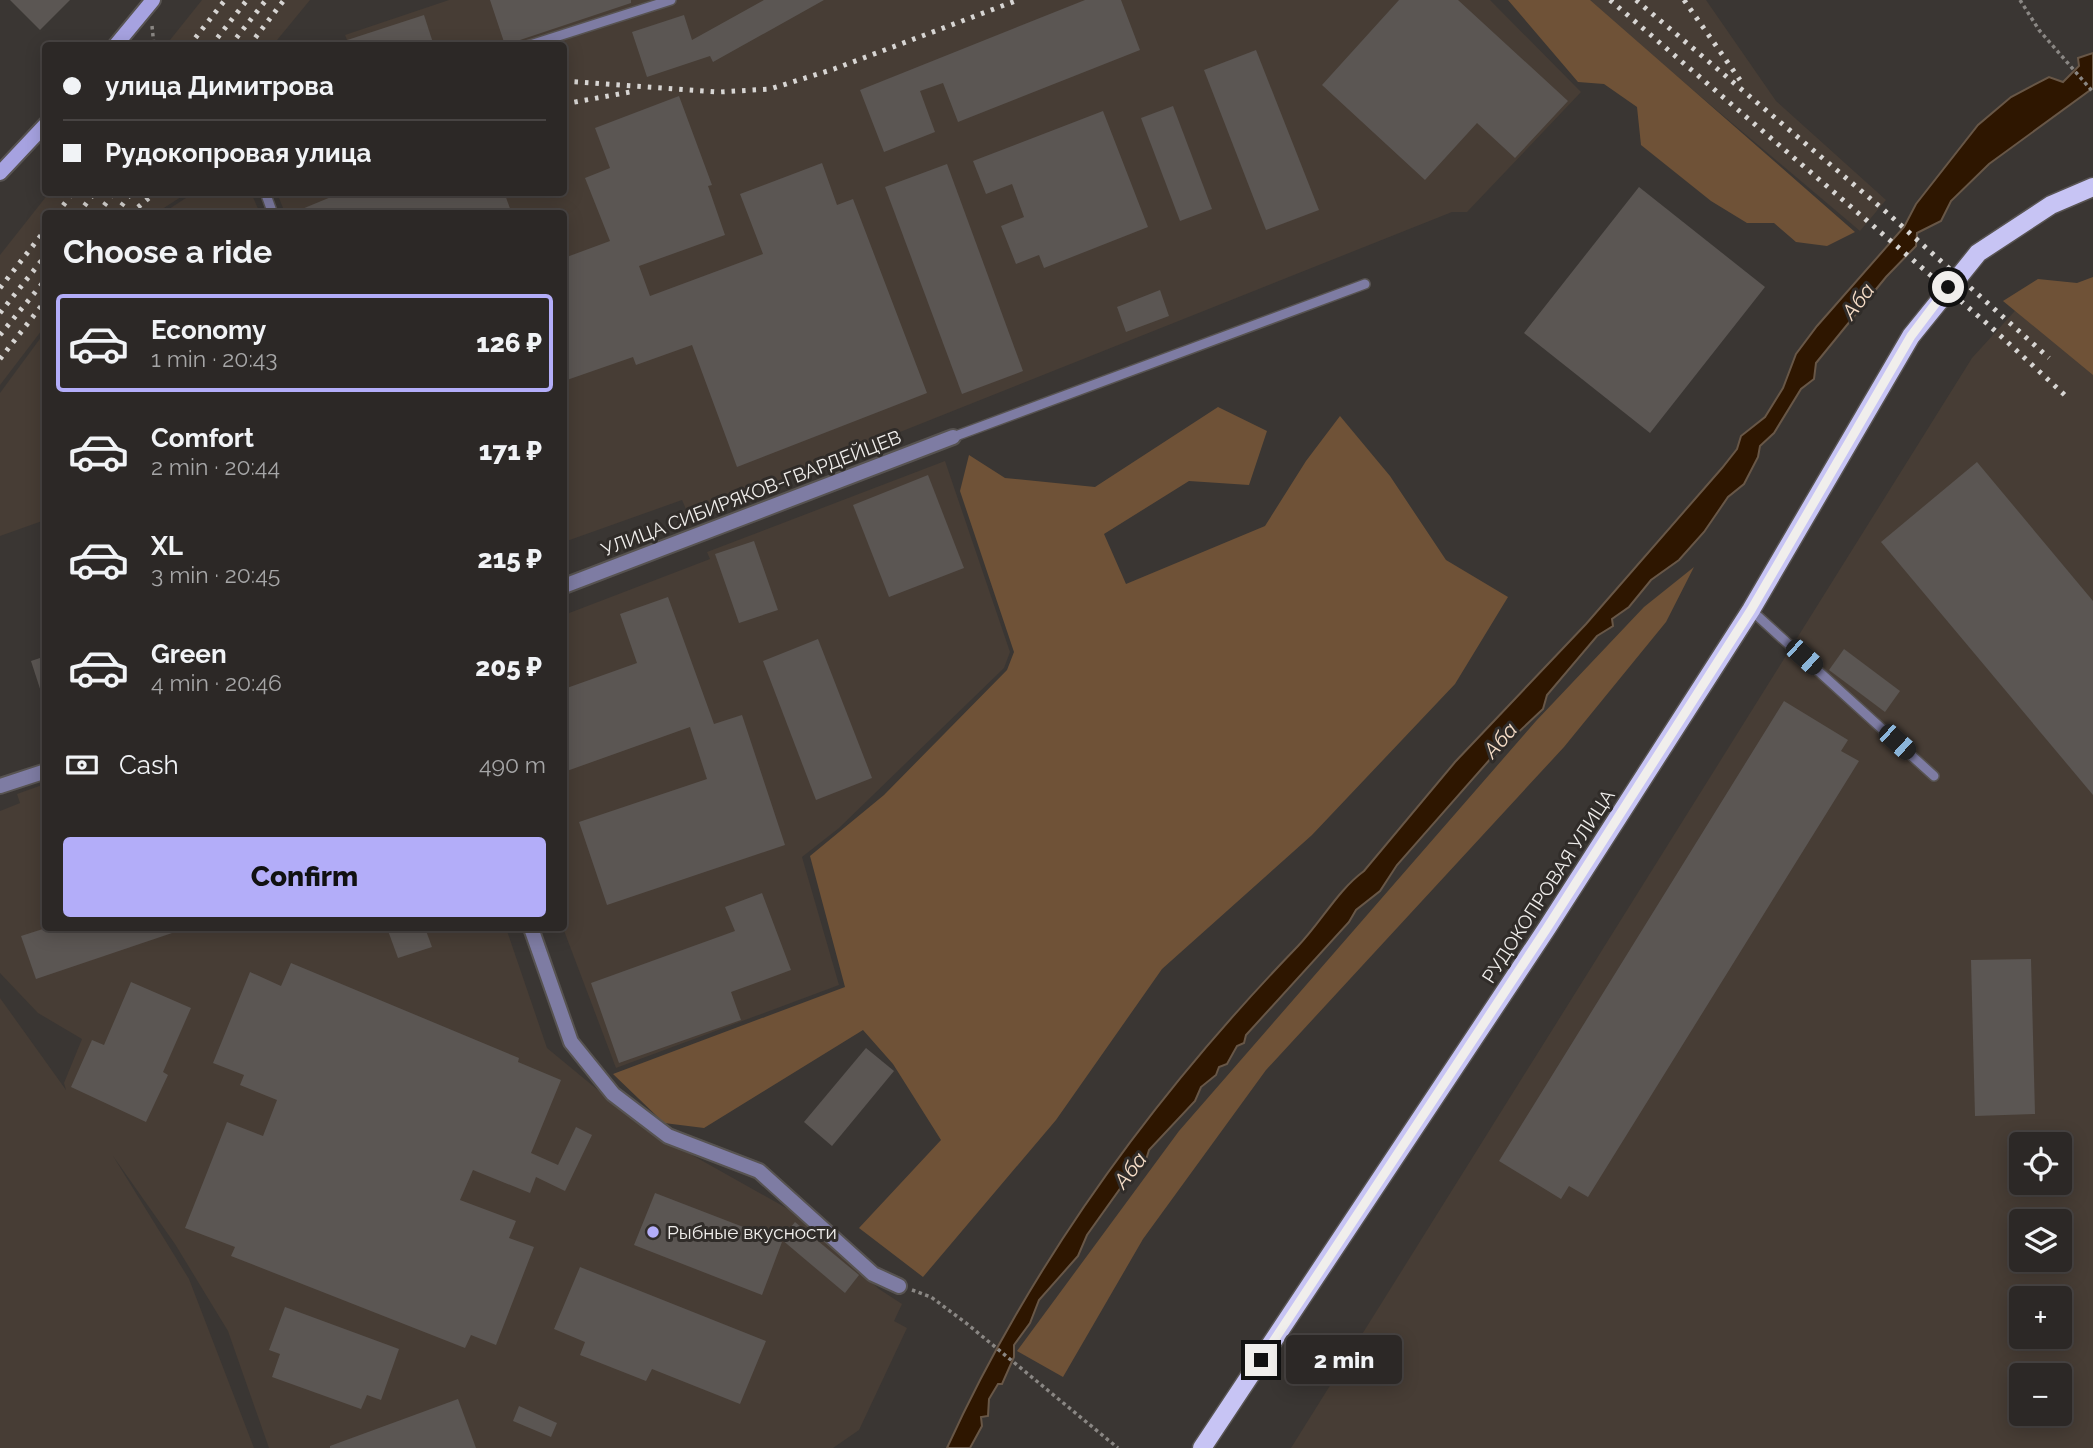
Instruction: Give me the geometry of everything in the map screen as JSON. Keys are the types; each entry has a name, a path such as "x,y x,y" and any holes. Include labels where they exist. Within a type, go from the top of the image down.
{"main road":[{"path":"118,42 153,0"},
{"path":"0,173 42,128"},
{"name":"РУДОКОПРОВАЯ УЛИЦА","path":"1202,1448 1547,928 1751,610 1911,336 1978,253 2052,205 2093,187"}],"street":[{"name":"УЛИЦА СИБИРЯКОВ-ГВАРДЕЙЦЕВ","path":"567,585 953,436"},
{"path":"0,786 42,772"},
{"path":"532,931 571,1042 613,1094 668,1136 759,1171 873,1275 899,1286"}],"lane":[{"path":"540,42 671,0"},
{"path":"953,436 1364,284"},
{"path":"1751,610 1934,776"}],"path":[{"path":"2020,0 2039,30 2093,92"},
{"path":"899,1286 931,1297 1118,1448"}],"shaded area":[{"path":"202,0 310,0 275,42 168,42"},
{"path":"449,0 1490,0 1581,92 1467,212 1452,212 689,516 682,500 567,541 567,210 284,210 278,196 567,196 567,42 348,42 345,35"},
{"path":"1508,0 1590,0 1855,232 1827,246 1796,242 1774,223 1747,223 1711,201 1641,145 1637,107 1604,84 1578,82"},
{"path":"1586,0 1706,0 1776,101 1886,200 1860,231"},
{"path":"47,196 182,196 161,210 42,210 42,330 0,385 0,255"},
{"path":"189,196 252,196 259,210 168,210"},
{"path":"2093,277 2093,375 2003,301 2038,279 2077,283"},
{"path":"2093,293 2093,1448 1291,1448 1972,358 2023,302"},
{"path":"42,336 42,521 0,536 0,393"},
{"path":"1218,407 1267,431 1249,485 1189,481 1104,534 1126,584 1265,526 1306,461 1340,416 1390,476 1446,560 1508,597 1455,684 1312,835 1162,969 1056,1120 923,1277 859,1228 941,1140 893,1064 863,1030 704,1128 664,1123 613,1074 845,987 810,856 884,795 1007,670 1014,652 960,491 969,455 1005,478 1095,487"},
{"path":"945,461 1010,652 1004,668 839,828 802,857 839,985 616,1068 564,931 567,931 567,614 710,559 707,552"},
{"path":"1694,567 1666,622 1564,747 1266,1070 1143,1239 1063,1377 1017,1351 1179,1131 1536,721 1644,607"},
{"path":"42,785 42,931 507,931 547,1048 644,1128 797,1214 879,1289 902,1304 894,1321 907,1328 859,1430 833,1448 269,1448 228,1331 175,1244 113,1156 189,1279 254,1448 0,1448 0,998 66,1090 64,1083 82,1039 38,1013 0,973 0,811 20,803 17,794"}],"water":[{"name":"Аба","path":"2093,53 2093,88 1989,164 1951,201 1941,221 1917,233 1916,246 1886,277 1816,363 1814,379 1801,389 1774,433 1760,446 1758,457 1744,484 1728,497 1704,532 1679,560 1651,580 1629,607 1612,619 1613,626 1597,636 1547,695 1543,709 1492,757 1397,865 1380,891 1356,910 1349,922 1246,1035 1244,1043 1237,1046 1227,1064 1219,1067 1216,1075 1201,1087 1195,1101 1149,1150 1145,1163 1122,1186 1087,1235 1078,1256 1039,1300 1030,1323 1014,1345 1014,1357 1002,1384 998,1384 989,1399 988,1416 981,1417 982,1426 970,1448 947,1448 981,1379 1058,1246 1101,1183 1195,1061 1245,1002 1307,936 1354,879 1364,871 1455,762 1586,624 1722,468 1737,449 1741,436 1765,417 1783,388 1796,354 1817,326 1904,227 1916,204 1978,125 2011,97 2049,77 2063,82 2079,66 2078,58"}],"building":[{"path":"10,0 70,0 40,30"},
{"path":"490,0 631,0 631,3 514,42 504,42"},
{"path":"764,0 824,0 713,62 710,56 647,77 632,32 684,15 692,40"},
{"path":"1085,0 1121,0 1140,50 958,122 943,83 920,91 935,132 884,152 860,90"},
{"path":"1399,0 1458,0 1568,101 1515,158 1477,123 1425,180 1322,85"},
{"path":"424,15 433,42 341,42"},
{"path":"1256,50 1319,210 1266,230 1204,70"},
{"path":"679,96 712,185 708,186 725,235 639,266 650,296 763,254 740,194 822,163 837,205 853,199 927,393 737,467 692,345 636,365 633,357 567,380 567,257 610,241 585,178 610,168 595,128"},
{"path":"1173,106 1212,209 1180,221 1141,118"},
{"path":"1103,111 1148,227 1044,268 1039,255 1016,264 1001,226 1024,217 1012,184 986,194 973,161"},
{"path":"947,164 1023,371 962,394 885,187"},
{"path":"1639,187 1765,287 1650,433 1524,333"},
{"path":"333,196 505,196 511,210 300,210"},
{"path":"1160,290 1169,316 1126,332 1117,307"},
{"path":"1977,462 2093,601 2093,795 1881,542"},
{"path":"928,475 964,568 889,597 853,505"},
{"path":"754,541 778,610 739,623 715,554"},
{"path":"668,597 714,724 742,715 785,845 607,905 579,822 707,779 690,727 567,771 567,688 637,663 620,614"},
{"path":"818,639 872,778 816,800 763,661"},
{"path":"1844,649 1900,691 1885,712 1829,670"},
{"path":"42,657 42,695 31,661"},
{"path":"1784,701 1848,740 1841,751 1859,761 1588,1197 1569,1186 1561,1199 1499,1161"},
{"path":"762,893 791,970 731,992 741,1020 619,1063 591,983 735,931 725,907"},
{"path":"42,929 178,931 36,979 21,936"},
{"path":"388,931 426,931 432,947 398,958"},
{"path":"2031,959 2035,1114 1975,1116 1971,960"},
{"path":"291,963 519,1058 518,1062 561,1080 531,1153 558,1165 576,1127 592,1135 565,1191 536,1177 530,1193 473,1170 460,1200 516,1221 509,1238 534,1247 496,1345 471,1335 465,1348 231,1256 235,1247 185,1228 227,1122 263,1136 277,1100 240,1085 244,1075 213,1063 250,972 281,986"},
{"path":"131,982 191,1008 163,1072 168,1075 146,1122 71,1087 92,1040 104,1045"},
{"path":"866,1048 894,1071 832,1146 804,1122"},
{"path":"655,1193 782,1242 762,1295 634,1245"},
{"path":"795,1222 859,1275 845,1293 781,1239"},
{"path":"580,1267 766,1341 740,1404 652,1369 646,1381 580,1355 585,1342 554,1329"},
{"path":"285,1307 399,1349 381,1400 367,1395 361,1409 272,1377 280,1354 269,1350"},
{"path":"458,1399 476,1448 330,1448 330,1446"},
{"path":"519,1406 557,1423 551,1437 513,1421"}],"railway":[{"path":"192,42 225,0"},
{"path":"214,42 247,0"},
{"path":"233,42 266,0"},
{"path":"252,42 284,0"},
{"path":"567,81 719,92 770,89 834,69 1018,0"},
{"path":"1610,0 1991,327 2068,398"},
{"path":"1636,0 1885,211 2049,358"},
{"path":"1684,0 1740,80"},
{"path":"567,103 630,92"},
{"path":"60,210 70,196"},
{"path":"81,210 92,196"},
{"path":"101,210 111,196"},
{"path":"118,210 129,196"},
{"path":"135,210 151,196"},
{"path":"0,288 42,234"},
{"path":"0,313 42,260"},
{"path":"0,335 42,284"},
{"path":"0,359 42,305"}],"place":[{"name":"Рыбные вкусности","path":"653,1232"}],"route":[{"path":"1261,1360 1547,928 1751,610 1911,336 1948,287"}]}
